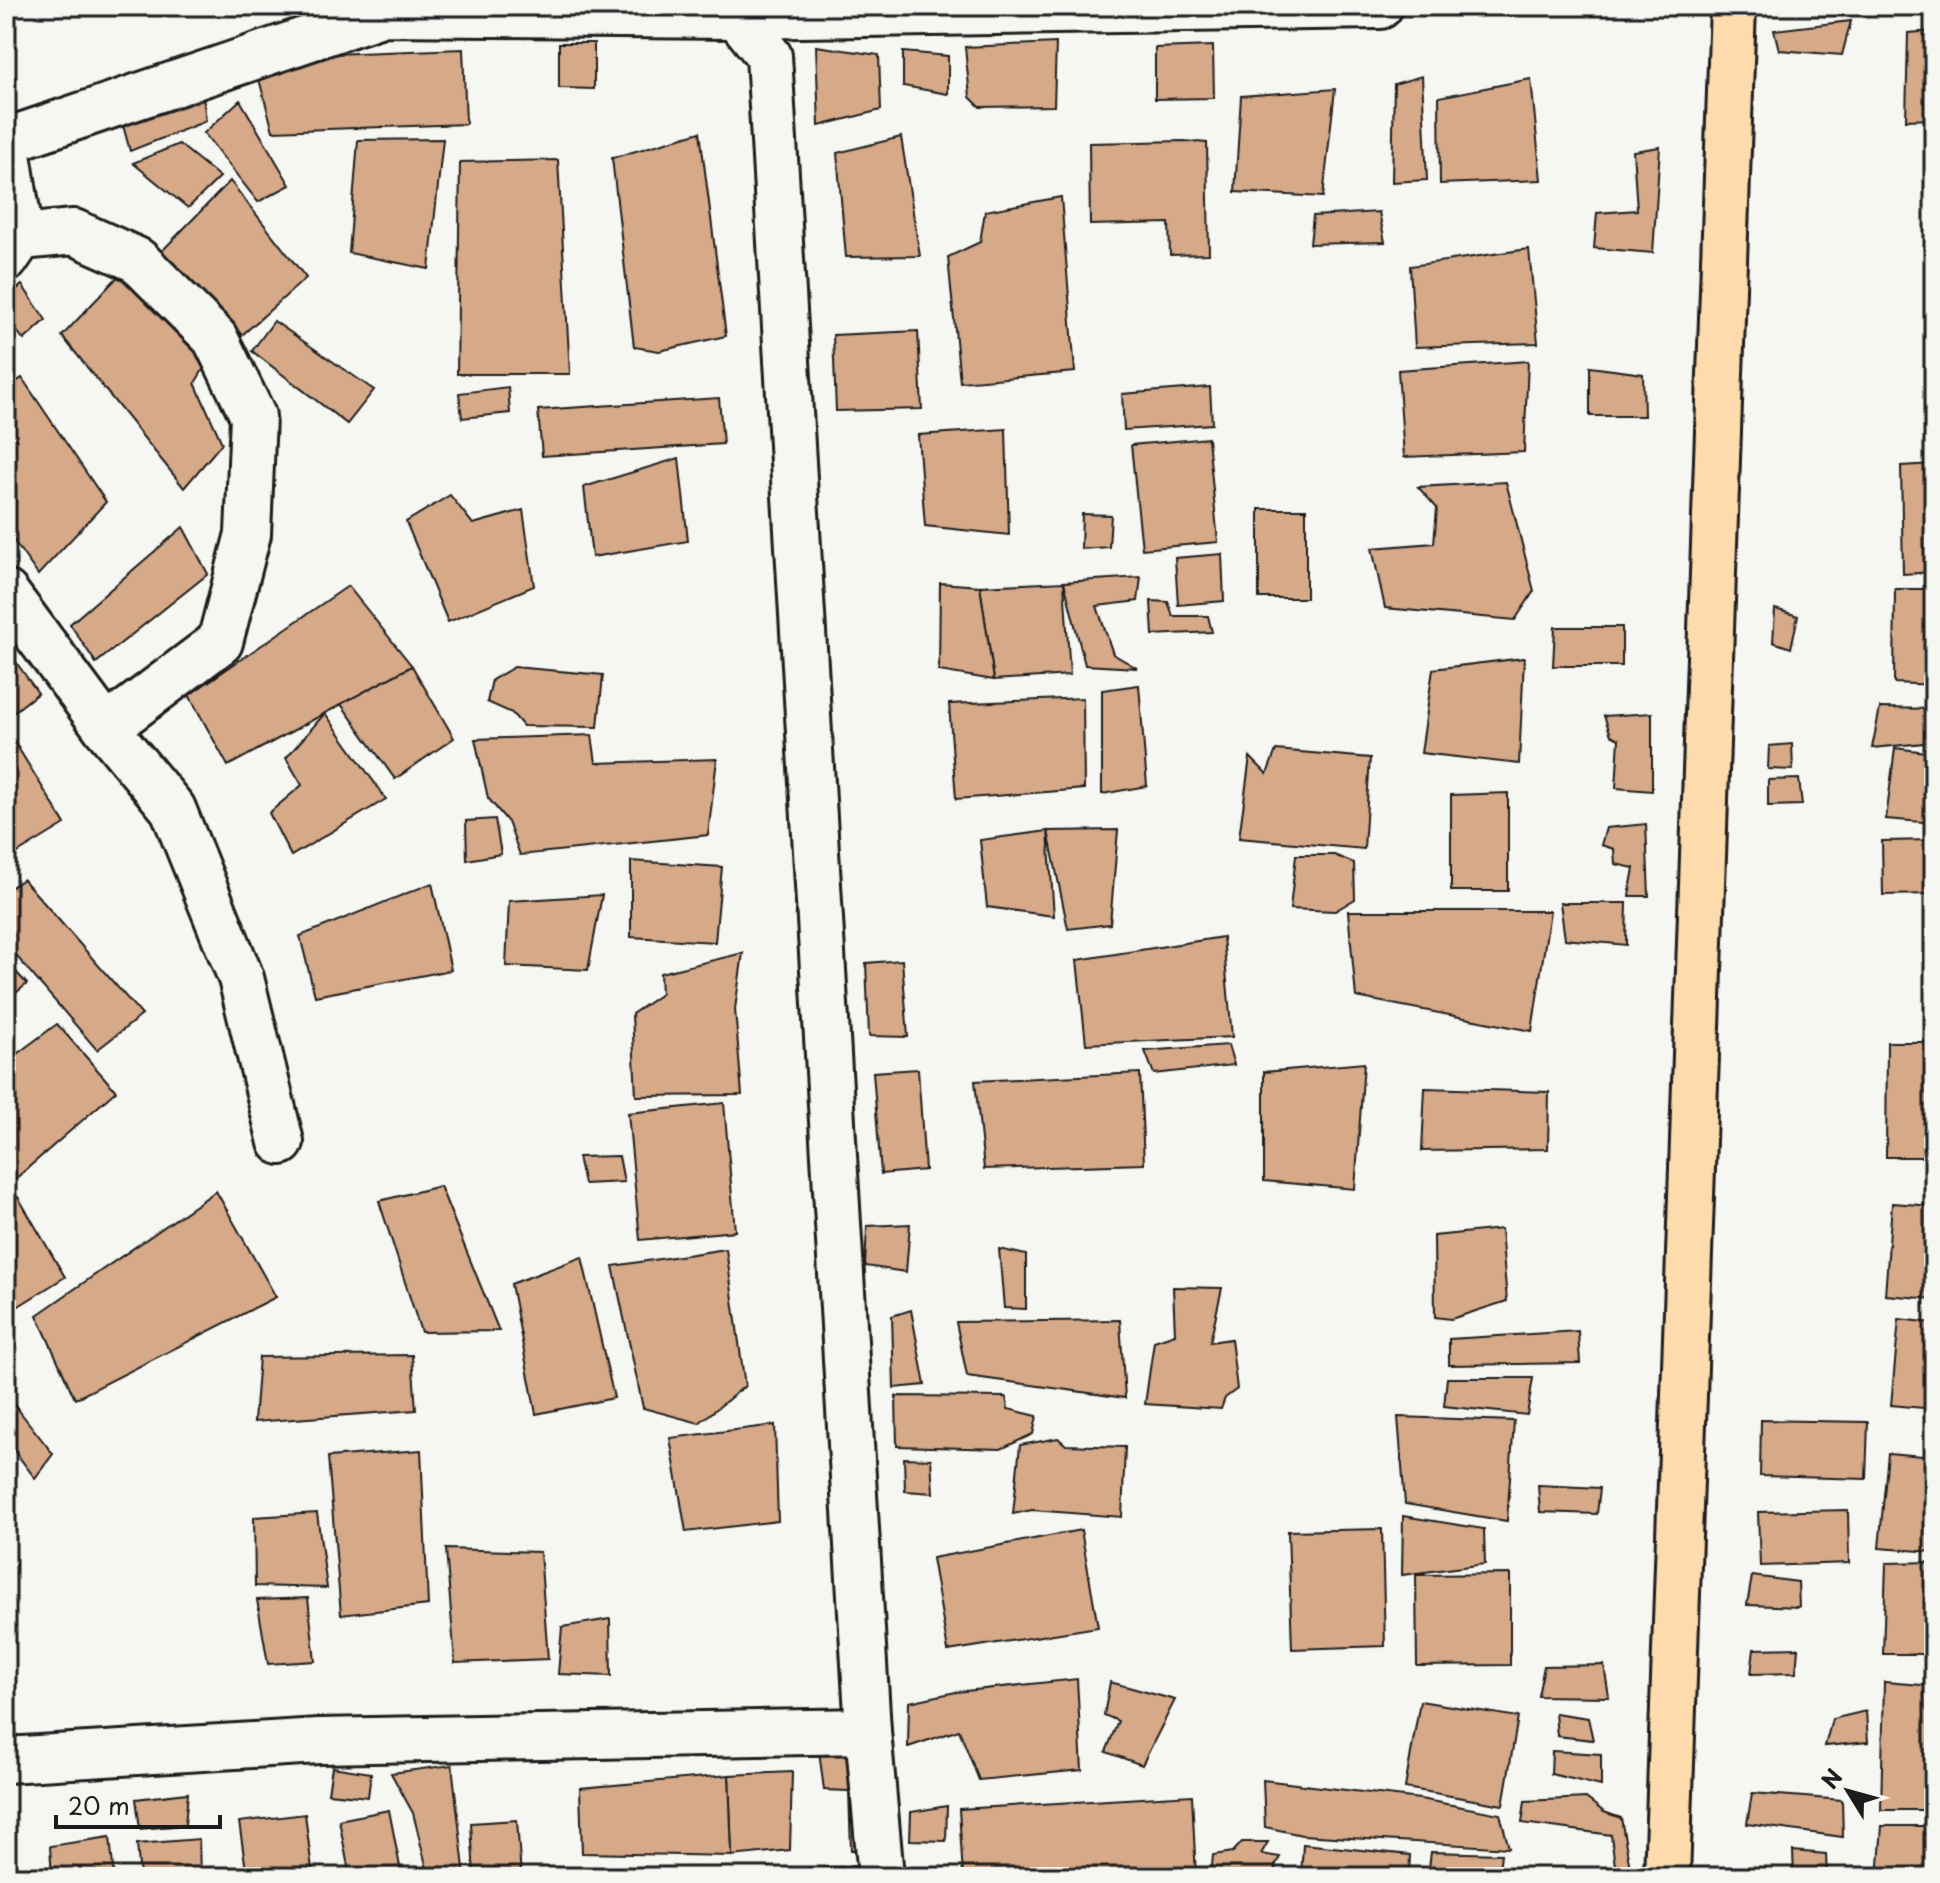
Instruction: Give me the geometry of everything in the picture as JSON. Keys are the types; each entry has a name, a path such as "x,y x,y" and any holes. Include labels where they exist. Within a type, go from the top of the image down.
{"main road":[{"path":"1667,1877 1733,6"}],"street":[{"path":"106,728 220,642 248,534 253,416 215,338 137,260 74,232 13,248 6,141 384,13 1380,6"},
{"path":"737,11 769,56 868,1731 881,1877"},
{"path":"6,593 106,728 173,809 241,978 281,1142"},
{"path":"6,1760 319,1741 868,1731"}],"building":[{"path":"1851,21 1842,55 1779,50 1774,30"},
{"path":"1934,31 1934,119 1906,120 1908,33"},
{"path":"559,43 594,43 594,89 559,88"},
{"path":"1056,43 1054,106 980,107 970,97 965,47"},
{"path":"816,46 879,55 881,110 819,126"},
{"path":"1213,46 1214,98 1155,99 1155,48"},
{"path":"463,49 466,124 273,131 253,57"},
{"path":"903,52 948,56 948,94 903,86"},
{"path":"1422,76 1427,180 1392,182 1394,84"},
{"path":"1531,79 1541,180 1440,184 1439,97"},
{"path":"1335,89 1323,197 1235,192 1241,96"},
{"path":"203,96 206,121 130,151 121,118"},
{"path":"240,100 290,185 258,202 204,133"},
{"path":"700,132 726,336 659,351 634,347 612,158"},
{"path":"901,137 920,256 846,257 837,153"},
{"path":"443,139 429,269 349,253 358,140"},
{"path":"1089,143 1207,143 1209,254 1170,255 1169,223 1090,225"},
{"path":"179,144 220,177 188,208 133,163"},
{"path":"1660,147 1653,253 1594,248 1597,213 1637,210 1633,151"},
{"path":"558,160 570,374 457,374 460,162"},
{"path":"230,181 306,278 242,335 161,252"},
{"path":"1061,197 1075,372 960,382 948,257 980,242 985,211"},
{"path":"1379,212 1385,242 1310,244 1313,216"},
{"path":"1529,249 1538,343 1415,347 1410,266"},
{"path":"124,270 212,355 195,383 222,443 184,488 62,336"},
{"path":"22,285 46,320 24,340 6,317 6,298"},
{"path":"274,321 374,390 347,424 252,351"},
{"path":"918,331 922,409 836,411 833,335"},
{"path":"1528,361 1524,452 1404,457 1398,370"},
{"path":"1590,367 1643,374 1644,416 1590,416"},
{"path":"22,378 106,502 38,575 6,530 6,389"},
{"path":"508,387 510,413 462,418 459,393"},
{"path":"1210,387 1212,424 1124,430 1122,394"},
{"path":"719,398 723,444 542,456 538,410"},
{"path":"1006,429 1009,535 925,526 918,435"},
{"path":"1208,438 1218,542 1142,549 1131,445"},
{"path":"679,458 688,541 592,557 584,487"},
{"path":"1934,464 1934,572 1903,574 1901,466"},
{"path":"1506,482 1534,591 1515,620 1385,608 1372,548 1434,543 1437,508 1418,487"},
{"path":"450,495 473,524 523,510 534,586 448,622 406,522"},
{"path":"1259,509 1306,509 1306,598 1259,598"},
{"path":"1082,514 1111,515 1109,547 1081,549"},
{"path":"183,527 208,574 96,663 70,624"},
{"path":"1222,554 1224,601 1178,605 1175,558"},
{"path":"1141,577 1138,601 1097,606 1113,654 1137,668 1085,665 1064,582"},
{"path":"1064,582 1070,675 994,680 980,586"},
{"path":"940,583 980,586 994,680 939,671"},
{"path":"348,586 412,666 228,766 189,695"},
{"path":"1895,589 1934,589 1934,685 1894,683"},
{"path":"1151,601 1168,602 1173,616 1208,616 1212,632 1153,635"},
{"path":"1775,609 1798,616 1791,648 1773,642"},
{"path":"1555,627 1622,627 1622,666 1553,666"},
{"path":"11,655 38,693 6,718 6,659"},
{"path":"1524,658 1519,764 1421,753 1433,669"},
{"path":"412,666 454,738 395,779 341,704"},
{"path":"514,667 603,675 598,727 523,726 512,713 487,702 492,680"},
{"path":"1139,685 1147,786 1102,794 1102,690"},
{"path":"1083,698 1084,789 956,799 949,704"},
{"path":"1880,708 1934,709 1934,742 1872,748"},
{"path":"325,713 386,799 291,856 269,813 302,785 286,758"},
{"path":"1652,713 1652,791 1616,788 1619,739 1611,735 1604,716"},
{"path":"9,733 65,824 6,860 6,735"},
{"path":"592,735 596,763 717,759 708,835 520,855 508,822 488,798 475,739"},
{"path":"1792,744 1793,770 1768,769 1769,746"},
{"path":"1895,748 1934,753 1934,823 1886,819"},
{"path":"1276,750 1370,758 1364,849 1239,838 1250,757 1267,774"},
{"path":"1799,779 1802,805 1768,806 1768,780"},
{"path":"1508,793 1508,891 1451,891 1451,795"},
{"path":"495,819 501,854 467,860 466,821"},
{"path":"1646,824 1649,896 1629,896 1634,868 1615,864 1614,849 1601,845 1606,828"},
{"path":"1118,830 1110,924 1068,929 1048,831"},
{"path":"1048,831 1054,916 987,907 980,840"},
{"path":"1934,840 1934,894 1883,895 1882,841"},
{"path":"1296,855 1334,855 1354,863 1355,899 1335,911 1290,909"},
{"path":"631,861 722,867 715,942 631,937"},
{"path":"23,879 142,1015 97,1050 6,944 6,891"},
{"path":"432,883 451,970 315,996 300,936"},
{"path":"602,895 588,970 506,966 509,901"},
{"path":"1560,903 1627,903 1626,945 1565,939"},
{"path":"1348,911 1550,911 1532,1031 1356,997"},
{"path":"1223,937 1232,1037 1086,1044 1077,960"},
{"path":"743,953 735,1009 742,1095 636,1096 632,1014 661,994 660,973"},
{"path":"902,960 908,1037 869,1036 866,963"},
{"path":"6,961 27,984 6,1001"},
{"path":"57,1024 116,1091 6,1187 6,1062"},
{"path":"1887,1042 1934,1042 1934,1157 1886,1157"},
{"path":"1228,1045 1234,1065 1154,1074 1145,1051"},
{"path":"1364,1063 1355,1189 1264,1181 1264,1072"},
{"path":"918,1069 925,1170 881,1174 873,1072"},
{"path":"1140,1073 1144,1164 984,1169 975,1081"},
{"path":"1425,1088 1549,1092 1548,1149 1422,1151"},
{"path":"724,1103 735,1231 640,1240 628,1113"},
{"path":"619,1156 624,1182 584,1184 578,1157"},
{"path":"440,1186 499,1331 421,1332 379,1201"},
{"path":"216,1191 276,1297 75,1399 37,1315"},
{"path":"18,1197 65,1277 6,1314 6,1205"},
{"path":"1892,1203 1934,1206 1934,1299 1885,1295"},
{"path":"910,1224 906,1272 865,1266 867,1226"},
{"path":"1501,1229 1507,1301 1451,1319 1435,1317 1434,1236"},
{"path":"726,1249 745,1386 699,1423 643,1408 613,1266"},
{"path":"999,1249 1026,1255 1026,1309 1004,1308"},
{"path":"582,1257 614,1398 536,1414 511,1284"},
{"path":"1173,1287 1222,1288 1210,1342 1231,1339 1237,1389 1225,1398 1221,1409 1145,1404 1154,1341 1175,1334"},
{"path":"911,1310 925,1385 894,1388 892,1316"},
{"path":"1899,1319 1934,1323 1934,1409 1891,1405"},
{"path":"1120,1320 1125,1398 967,1376 956,1322"},
{"path":"1578,1331 1580,1363 1449,1365 1449,1339"},
{"path":"412,1355 416,1410 254,1422 259,1357"},
{"path":"1447,1378 1533,1378 1527,1415 1444,1406"},
{"path":"6,1394 53,1454 35,1478 6,1440"},
{"path":"896,1396 1006,1397 1008,1409 1037,1416 1033,1434 1001,1449 897,1446"},
{"path":"1398,1417 1514,1421 1507,1521 1405,1504"},
{"path":"1761,1420 1868,1422 1866,1479 1760,1476"},
{"path":"775,1425 778,1521 686,1532 670,1438"},
{"path":"1058,1438 1066,1445 1125,1447 1122,1517 1032,1510 1013,1514 1020,1445"},
{"path":"421,1450 428,1605 341,1615 328,1457"},
{"path":"1888,1453 1934,1457 1934,1552 1879,1548"},
{"path":"904,1458 931,1459 933,1493 905,1491"},
{"path":"1538,1485 1600,1488 1597,1514 1540,1512"},
{"path":"1848,1510 1849,1563 1760,1566 1758,1512"},
{"path":"317,1513 327,1588 255,1586 254,1517"},
{"path":"1403,1516 1484,1529 1485,1564 1402,1575"},
{"path":"1382,1529 1385,1646 1292,1649 1288,1531"},
{"path":"1081,1530 1098,1627 948,1651 932,1558"},
{"path":"446,1549 540,1552 548,1659 455,1663"},
{"path":"1934,1562 1934,1654 1883,1654 1886,1563"},
{"path":"1510,1574 1510,1665 1417,1666 1416,1575"},
{"path":"1752,1576 1798,1582 1799,1607 1747,1605"},
{"path":"308,1598 315,1661 268,1664 257,1600"},
{"path":"610,1619 611,1676 558,1674 562,1627"},
{"path":"1798,1648 1796,1673 1751,1674 1754,1649"},
{"path":"1604,1665 1609,1697 1538,1696 1544,1666"},
{"path":"1077,1679 1082,1770 979,1780 959,1730 908,1747 909,1702 956,1692"},
{"path":"1110,1682 1175,1700 1142,1765 1106,1752 1118,1721 1104,1715"},
{"path":"1884,1682 1934,1686 1934,1810 1881,1810"},
{"path":"1420,1701 1518,1717 1503,1805 1405,1788"},
{"path":"1866,1711 1868,1742 1825,1746 1832,1719"},
{"path":"1555,1713 1588,1718 1593,1740 1557,1736"},
{"path":"852,1747 864,1850 851,1850 849,1791 824,1790 819,1751"},
{"path":"1552,1751 1601,1754 1601,1786 1551,1774"},
{"path":"452,1765 465,1877 429,1877 413,1813 391,1773"},
{"path":"332,1767 371,1773 368,1797 328,1793"},
{"path":"792,1772 790,1850 732,1856 729,1775"},
{"path":"729,1775 732,1856 582,1853 580,1788"},
{"path":"1263,1780 1420,1799 1500,1814 1509,1848 1302,1835 1265,1827"},
{"path":"188,1793 185,1825 140,1829 136,1799"},
{"path":"1752,1793 1842,1800 1843,1837 1747,1824"},
{"path":"1192,1795 1196,1877 963,1877 959,1809"},
{"path":"1586,1798 1604,1812 1621,1818 1630,1868 1615,1866 1611,1835 1522,1823 1525,1801"},
{"path":"947,1806 946,1841 910,1840 911,1812"},
{"path":"389,1810 402,1877 350,1877 339,1820"},
{"path":"305,1814 313,1877 247,1877 239,1822"},
{"path":"517,1820 521,1877 474,1877 471,1823"},
{"path":"1882,1826 1934,1826 1934,1877 1878,1877"},
{"path":"110,1837 114,1877 52,1877 50,1846"},
{"path":"199,1839 200,1877 140,1877 137,1844"},
{"path":"1242,1842 1268,1842 1261,1854 1280,1857 1275,1866 1277,1877 1211,1877 1213,1855 1233,1852"},
{"path":"1303,1844 1410,1855 1409,1877 1301,1877"},
{"path":"1793,1851 1826,1854 1827,1877 1794,1877"},
{"path":"1431,1852 1501,1854 1498,1877 1428,1877"},
{"path":"861,1866 862,1877 823,1877 823,1868"},
{"path":"707,1873 707,1877 639,1877"}]}
